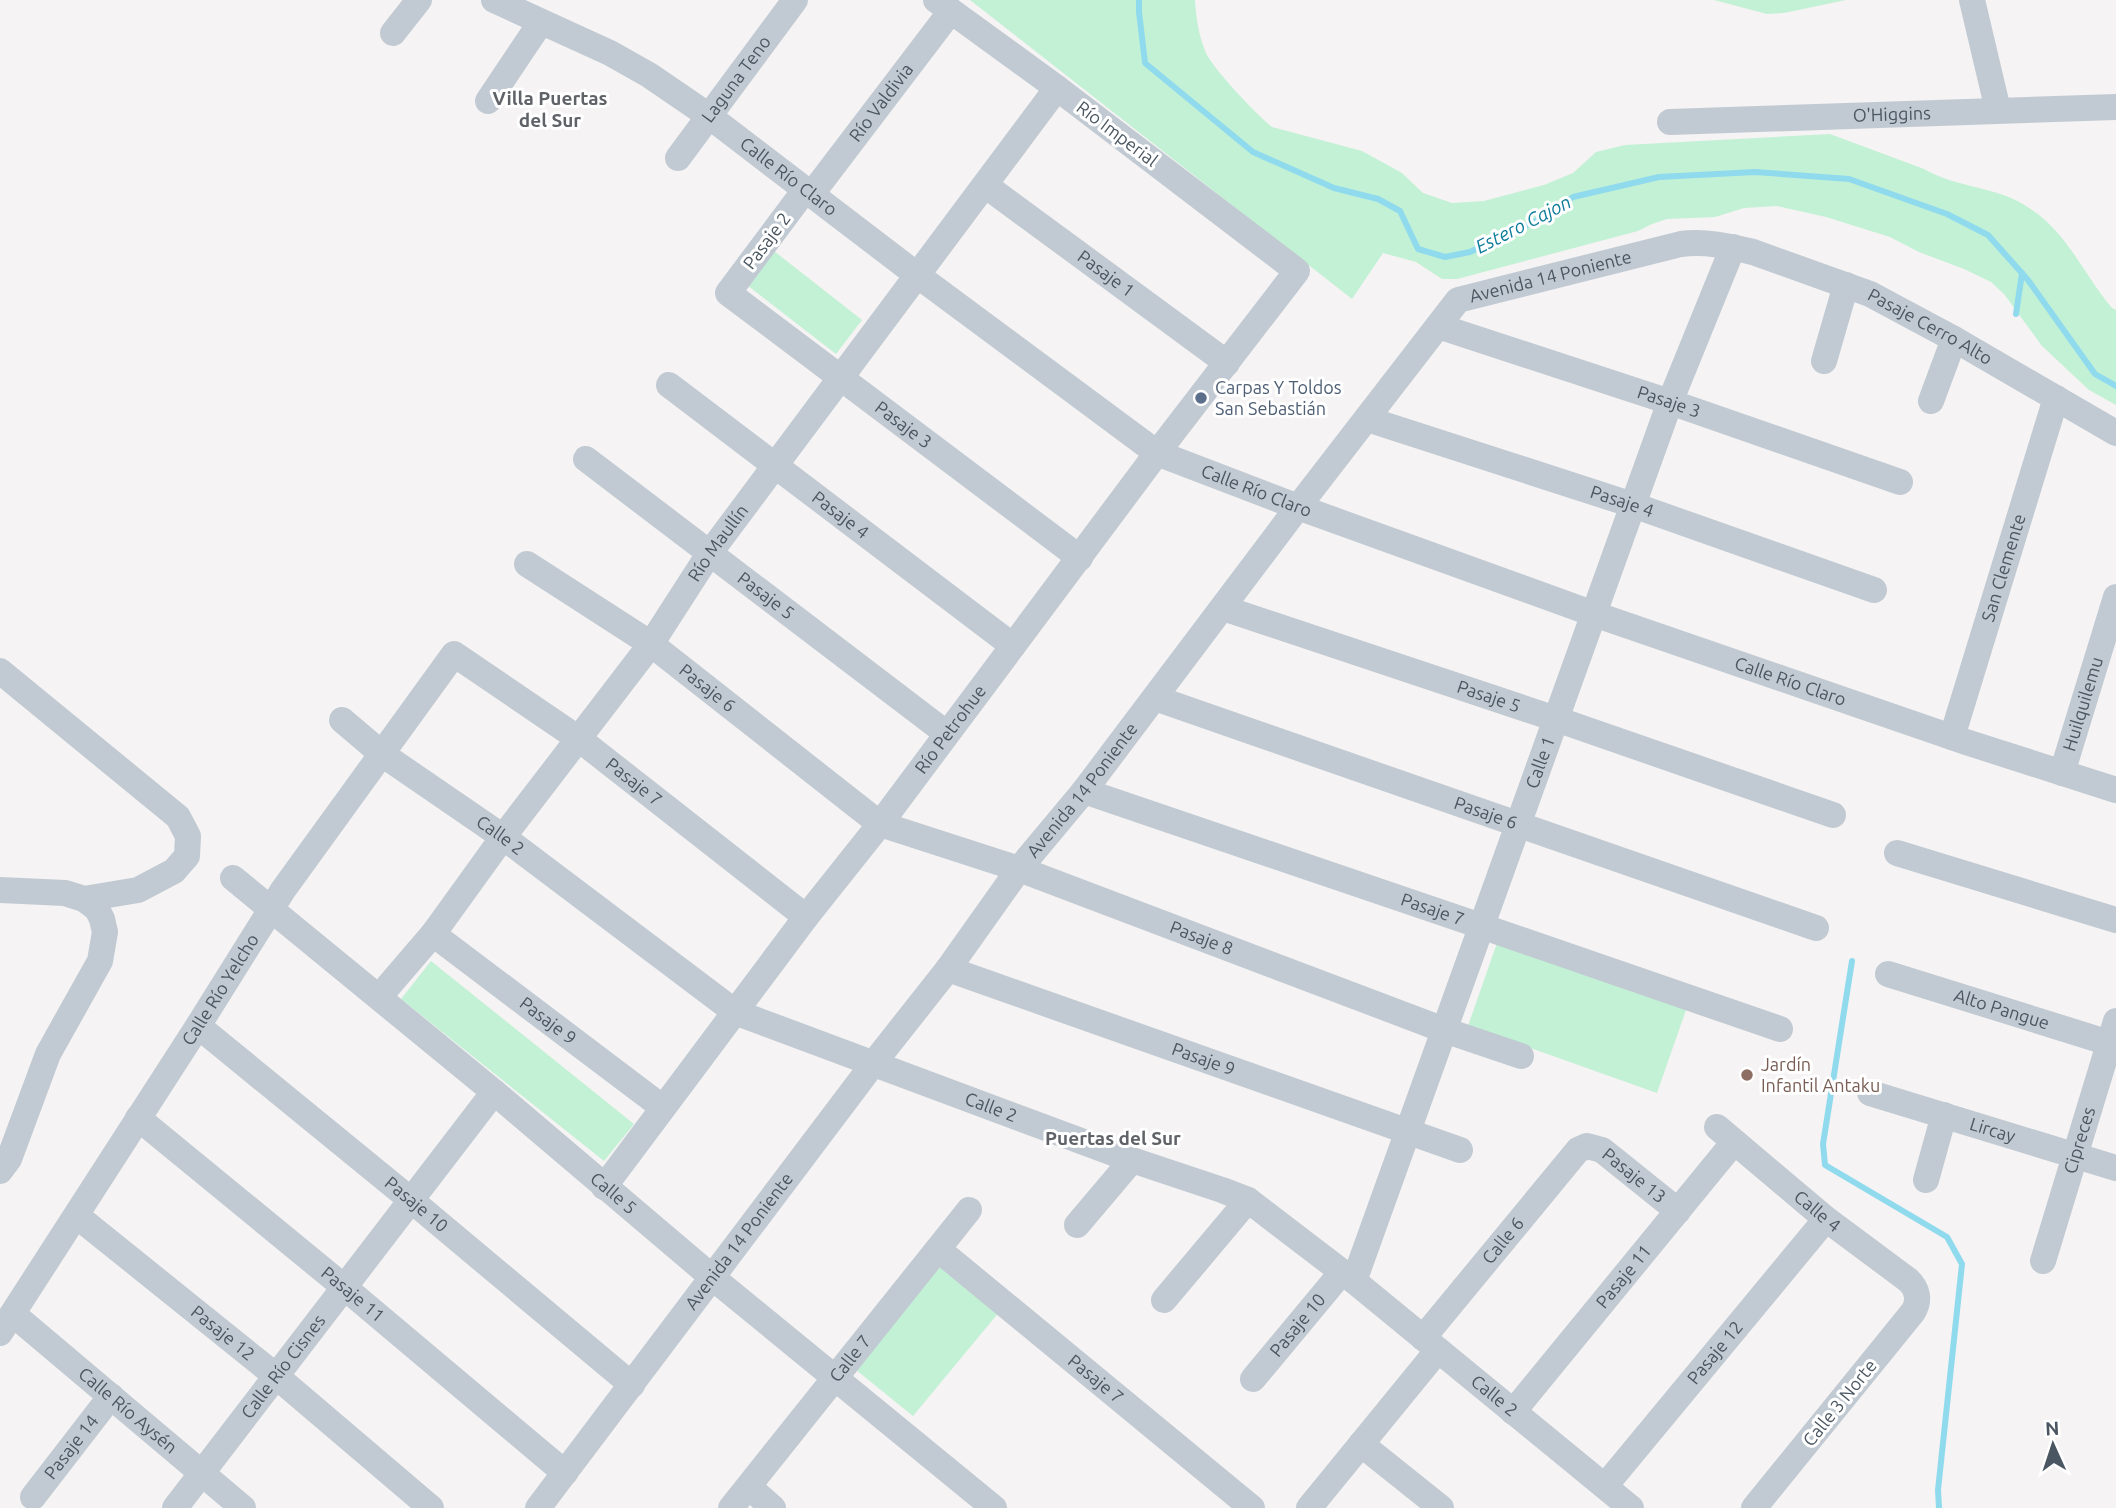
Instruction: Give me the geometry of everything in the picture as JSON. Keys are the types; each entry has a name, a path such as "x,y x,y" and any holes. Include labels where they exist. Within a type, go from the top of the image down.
{"street":[{"path":"393,33 419,0"},
{"name":"Calle Río Claro","path":"494,0 620,58 649,75 709,116 1157,453 1594,614 1952,737 2116,790"},
{"name":"Laguna Teno","path":"678,158 795,0"},
{"path":"1972,0 1998,110"},
{"name":"Río Imperial","path":"944,6 1297,271"},
{"name":"Río Valdivia","path":"808,192 944,6"},
{"path":"488,102 541,22"},
{"name":"Río Maullín","path":"379,997 433,934 503,837 651,644 709,554 1056,88"},
{"name":"O'Higgins","path":"1670,122 2116,107"},
{"name":"Pasaje 1","path":"985,185 1227,363"},
{"name":"Pasaje 2","path":"728,293 808,192"},
{"name":"Avenida 14 Poniente","path":"538,1508 873,1064 948,970 1019,869 1155,698 1458,300 1681,244 1700,242 1733,247"},
{"name":"Pasaje Cerro Alto","path":"1733,247 1753,251 1870,294 1954,339 2116,433"},
{"name":"Calle 1","path":"1348,1276 1408,1131 1670,402 1733,247"},
{"name":"Río Petrohue","path":"604,1187 1297,271"},
{"path":"1824,361 1846,285"},
{"name":"Pasaje 3","path":"728,293 1080,558"},
{"name":"Pasaje 3","path":"1438,326 1670,402 1900,482"},
{"path":"1931,401 1954,339"},
{"name":"Pasaje 4","path":"669,385 1013,646"},
{"name":"San Clemente","path":"1952,737 2056,398"},
{"name":"Pasaje 4","path":"1367,419 1633,505 1874,590"},
{"name":"Pasaje 5","path":"586,459 946,733"},
{"name":"Pasaje 6","path":"527,564 651,644 880,824"},
{"name":"Huilquilemu","path":"2063,773 2116,597"},
{"name":"Pasaje 5","path":"1223,608 1556,719 1833,816"},
{"name":"Pasaje 7","path":"454,654 579,738 806,917"},
{"name":"Calle Río Yelcho","path":"6,1324 272,909 454,654"},
{"path":"0,671 178,817 188,836 187,856 174,871 138,890 84,899"},
{"name":"Pasaje 6","path":"1155,698 1816,928"},
{"name":"Calle 2","path":"341,720 382,754 503,837 735,1012 1132,1160 1248,1200 1348,1276 1631,1508"},
{"name":"Pasaje 7","path":"1083,791 1780,1029"},
{"name":"Pasaje 8","path":"880,824 1019,869 1444,1030 1521,1056"},
{"path":"1897,853 2116,920"},
{"name":"Calle 5","path":"233,878 994,1508"},
{"path":"0,890 65,893 84,899 97,909 105,932 100,961 48,1054 9,1159 0,1171"},
{"name":"Pasaje 9","path":"433,934 662,1107"},
{"name":"Pasaje 9","path":"948,970 1460,1150"},
{"name":"Alto Pangue","path":"1888,974 2114,1037"},
{"name":"Pasaje 10","path":"198,1026 632,1385"},
{"name":"Cipreces","path":"2043,1261 2114,1037"},
{"name":"Calle Río Cisnes","path":"175,1508 494,1093"},
{"name":"Lircay","path":"1870,1093 2116,1168"},
{"path":"1926,1180 1944,1115"},
{"name":"Pasaje 11","path":"138,1118 565,1473"},
{"name":"Pasaje 11","path":"1513,1412 1678,1211 1726,1135"},
{"name":"Calle 4","path":"1726,1135 1826,1219 1908,1280 1917,1294"},
{"name":"Pasaje 13","path":"1587,1146 1602,1150 1678,1211"},
{"name":"Calle 6","path":"1309,1508 1361,1444 1431,1344 1574,1154 1587,1146"},
{"path":"1077,1225 1132,1160"},
{"path":"1164,1300 1248,1200"},
{"name":"Calle 7","path":"731,1508 969,1210"},
{"name":"Pasaje 12","path":"77,1216 276,1376 431,1508"},
{"name":"Pasaje 12","path":"1605,1486 1826,1219"},
{"name":"Pasaje 7","path":"939,1250 1252,1508"},
{"name":"Pasaje 10","path":"1253,1379 1348,1276"},
{"name":"Calle 3 Norte","path":"1754,1508 1917,1307 1917,1294"},
{"name":"Calle Río Aysén","path":"6,1324 111,1396 243,1508"},
{"name":"Pasaje 14","path":"33,1497 111,1396"},
{"path":"1361,1444 1441,1508"},
{"path":"749,1487 773,1508"}],"green space":[{"path":"970,0 1195,0 1200,34 1210,60 1236,92 1272,127 1362,151 1402,173 1423,193 1452,203 1484,201 1544,185 1573,173 1596,152 1625,145 1830,134 1945,179 2000,194 2029,208 2057,232 2116,310 2116,405 2089,390 2042,346 2004,294 1991,282 1890,237 1826,217 1777,206 1744,208 1715,217 1667,219 1638,231 1457,279 1442,279 1416,262 1383,253 1352,299"},
{"path":"1714,0 1846,0 1767,14"},
{"path":"774,251 862,320 836,354 747,285"},
{"path":"1497,943 1686,1010 1657,1093 1468,1026"},
{"path":"431,961 634,1124 604,1161 401,999"},
{"path":"942,1264 1000,1311 913,1416 855,1369"}],"waterway":[{"name":"Estero Cajon","path":"1139,0 1145,63 1253,152 1334,188 1378,199 1400,211 1418,249 1445,257 1470,252 1540,219 1573,197 1659,177 1755,172 1849,179 1947,214 1988,235 2028,280 2095,374 2116,386"},
{"path":"2016,314 2022,273"},
{"path":"1852,961 1823,1144 1825,1165 1947,1237 1962,1264 1938,1490 1939,1508"}],"place":[{"name":"Carpas Y Toldos San Sebastián","path":"1201,398"},
{"name":"Jardín Infantil Antaku","path":"1747,1075"}],"district":[{"name":"Villa Puertas del Sur","path":"550,109"},
{"name":"Puertas del Sur","path":"1113,1138"}]}
